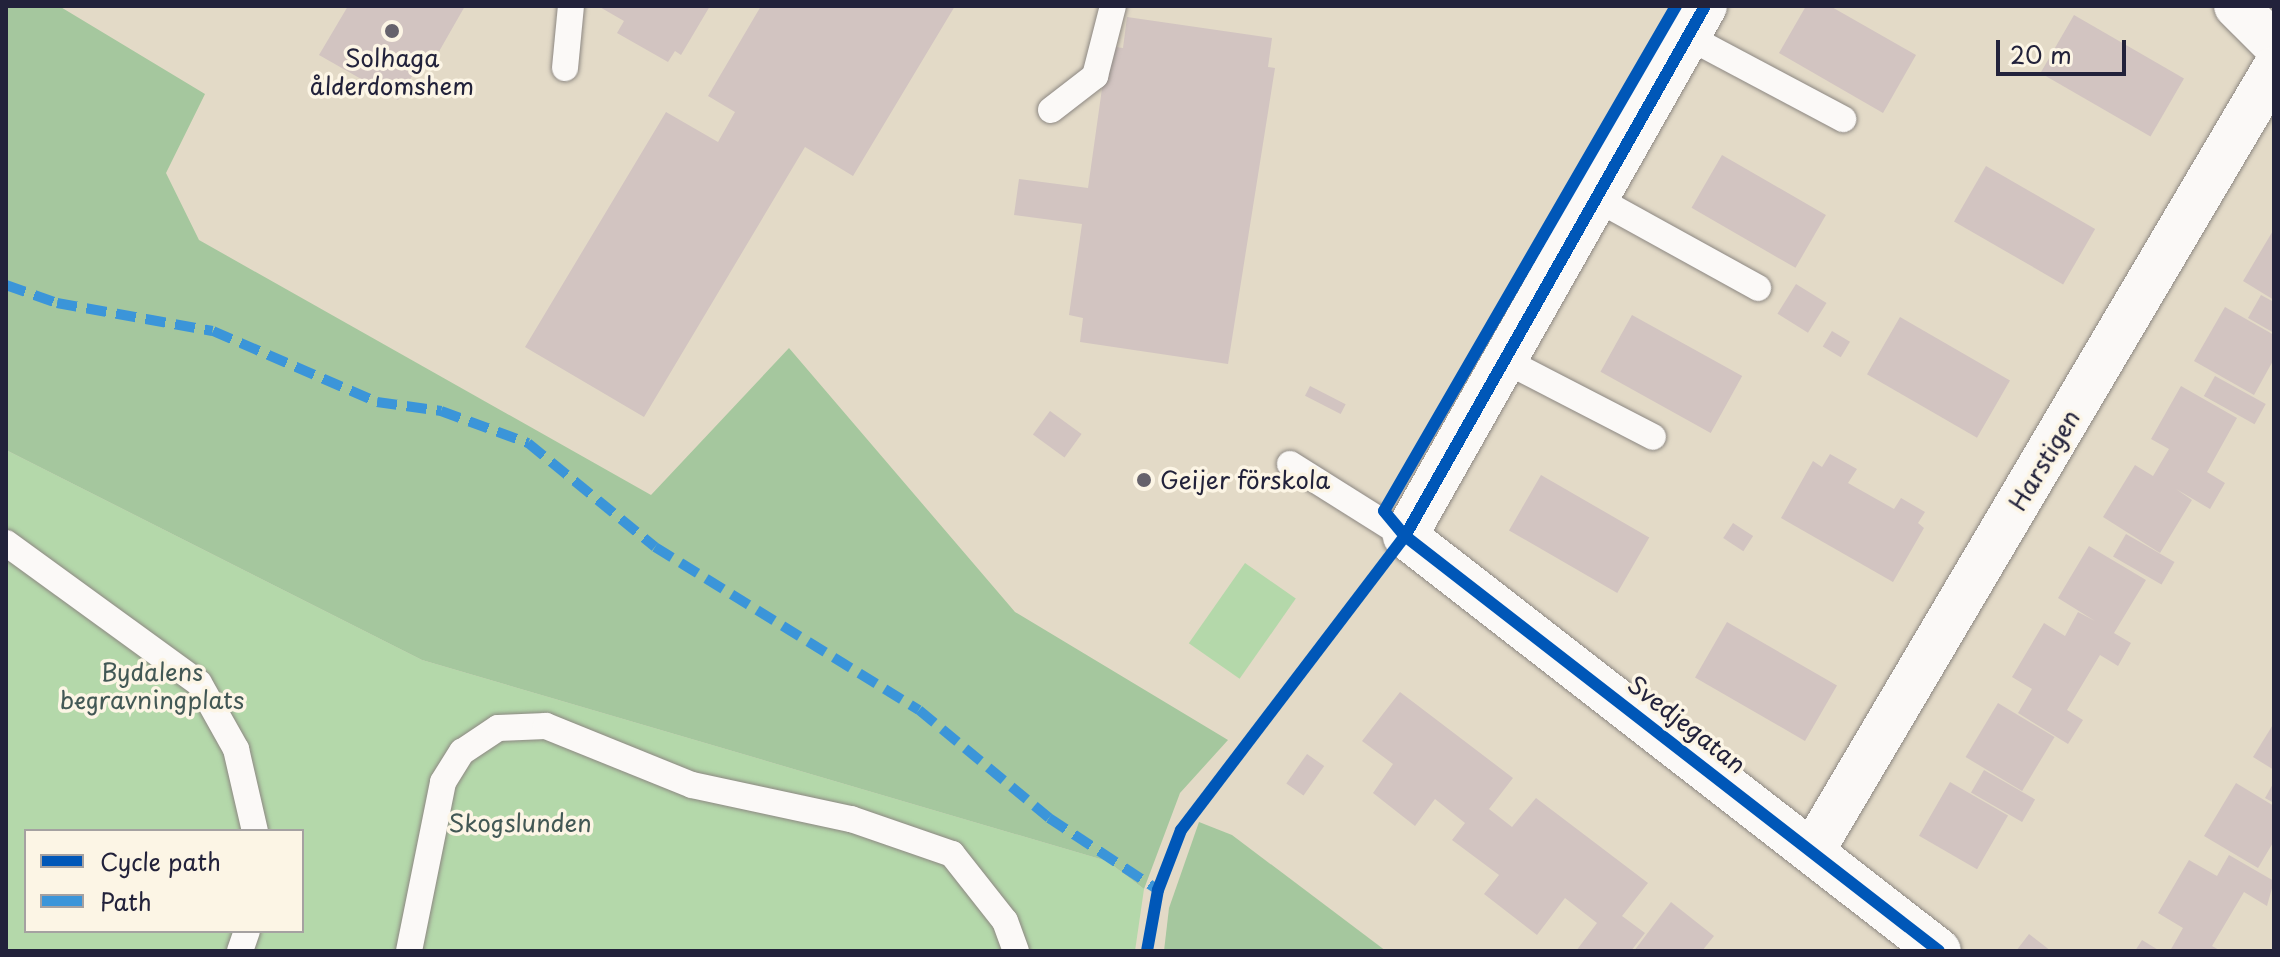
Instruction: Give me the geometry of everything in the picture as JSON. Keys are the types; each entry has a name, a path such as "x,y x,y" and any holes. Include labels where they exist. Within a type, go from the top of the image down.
{"street":[{"path":"2236,6 2274,44"},
{"path":"1405,536 1508,362 1696,21"},
{"name":"Harstigen","path":"1813,850 2274,69"},
{"name":"Svedjegatan","path":"1405,536 1813,850 1939,951"}],"lane":[{"path":"565,68 571,6"},
{"path":"1051,110 1095,76 1113,6"},
{"path":"1696,21 1843,119"},
{"path":"1597,199 1758,288"},
{"path":"1508,362 1653,437"},
{"path":"1290,464 1405,536"},
{"path":"6,543 199,683 236,749 255,829"},
{"path":"409,951 443,782 462,752 498,728 546,726 692,785 851,819 952,854 1005,921 1016,951"}],"green space":[{"path":"6,6 59,6 205,94 166,173 199,240 651,495 789,348 1015,612 1228,740 1180,793 1144,889 1107,861 422,660 6,450"},
{"path":"6,450 422,660 1107,861 1144,889 1135,951 6,951"},
{"path":"1245,563 1296,599 1240,679 1189,643"},
{"path":"1199,822 1232,835 1386,951 1164,951 1169,908"}],"building":[{"name":"Solhaga ålderdomshem","path":"348,6 465,6 429,69 419,64 398,100 319,55"},
{"path":"598,6 710,6 681,55 675,51 668,62 617,33 624,21"},
{"path":"761,6 955,6 853,176 805,147 644,417 525,347 666,112 718,142 735,112 708,96"},
{"path":"1806,6 1830,6 1916,55 1883,113 1779,53"},
{"path":"2074,15 2184,78 2150,137 2040,73"},
{"path":"1127,17 1272,38 1268,67 1275,68 1228,364 1080,342 1083,318 1069,315 1082,224 1014,215 1019,179 1088,188 1108,46 1123,48"},
{"path":"1722,155 1826,215 1795,268 1692,208"},
{"path":"1986,166 2095,229 2063,284 1954,221"},
{"path":"2274,229 2274,300 2243,281"},
{"path":"1796,284 1827,303 1808,333 1777,314"},
{"path":"2261,295 2274,302 2274,333 2248,318"},
{"path":"2225,307 2274,335 2274,359 2254,395 2194,361"},
{"path":"1632,315 1742,376 1711,433 1600,372"},
{"path":"1900,317 2010,381 1977,438 1867,374"},
{"path":"1832,331 1850,342 1841,357 1823,346"},
{"path":"2215,376 2266,404 2255,424 2204,396"},
{"path":"1310,386 1346,404 1341,414 1305,396"},
{"path":"2181,386 2237,418 2207,472 2225,483 2210,509 2176,489 2192,500 2160,553 2103,517 2135,465 2153,476 2169,449 2151,439"},
{"path":"1050,411 1082,434 1065,457 1033,434"},
{"path":"1830,454 1857,469 1848,483 1894,509 1901,498 1925,512 1918,523 1924,528 1893,582 1781,518 1813,461 1822,467"},
{"path":"1541,475 1649,538 1617,593 1509,530"},
{"path":"1733,523 1753,536 1743,551 1723,538"},
{"path":"2126,534 2174,562 2161,585 2113,557"},
{"path":"2089,546 2146,580 2114,633 2131,643 2118,666 2100,655 2067,710 2083,720 2068,744 2018,713 2032,689 2012,677 2044,623 2065,636 2078,612 2095,621 2058,598"},
{"path":"1727,622 1837,685 1805,741 1695,677"},
{"path":"1400,692 1513,778 1489,809 1512,827 1536,798 1648,883 1622,916 1645,933 1631,951 1576,951 1597,923 1565,898 1537,935 1484,894 1499,875 1452,840 1465,823 1435,799 1415,826 1373,793 1393,764 1362,741"},
{"path":"1998,703 2055,737 2022,791 1966,757"},
{"path":"2274,723 2274,770 2253,757"},
{"path":"1307,754 1324,766 1304,796 1286,783"},
{"path":"1984,770 2035,800 2022,822 1971,793"},
{"path":"1950,782 2008,816 1977,869 1919,836"},
{"path":"2274,782 2274,803 2265,798"},
{"path":"2236,783 2274,806 2274,841 2258,868 2204,836"},
{"path":"2229,855 2274,881 2267,906 2244,892 2212,946 2221,951 2170,951 2183,928 2158,913 2189,860 2217,876"},
{"path":"1671,902 1714,936 1702,951 1634,951"},
{"path":"2029,934 2051,951 2016,951"},
{"path":"2142,940 2160,951 2135,951"}],"marked path":[{"path":"6,285 57,303 213,331 377,402 441,411 528,443 655,547 919,710 1049,818 1158,890"}],"cycle path":[{"path":"1676,6 1384,511 1405,536 1939,951"},
{"path":"1147,951 1158,890 1181,830 1405,536 1705,6"}],"place":[{"name":"Solhaga ålderdomshem","path":"392,31"},
{"name":"Geijer förskola","path":"1144,480"}],"park label":[{"name":"Bydalens begravningplats","path":"152,686"},
{"name":"Skogslunden","path":"520,823"}]}
